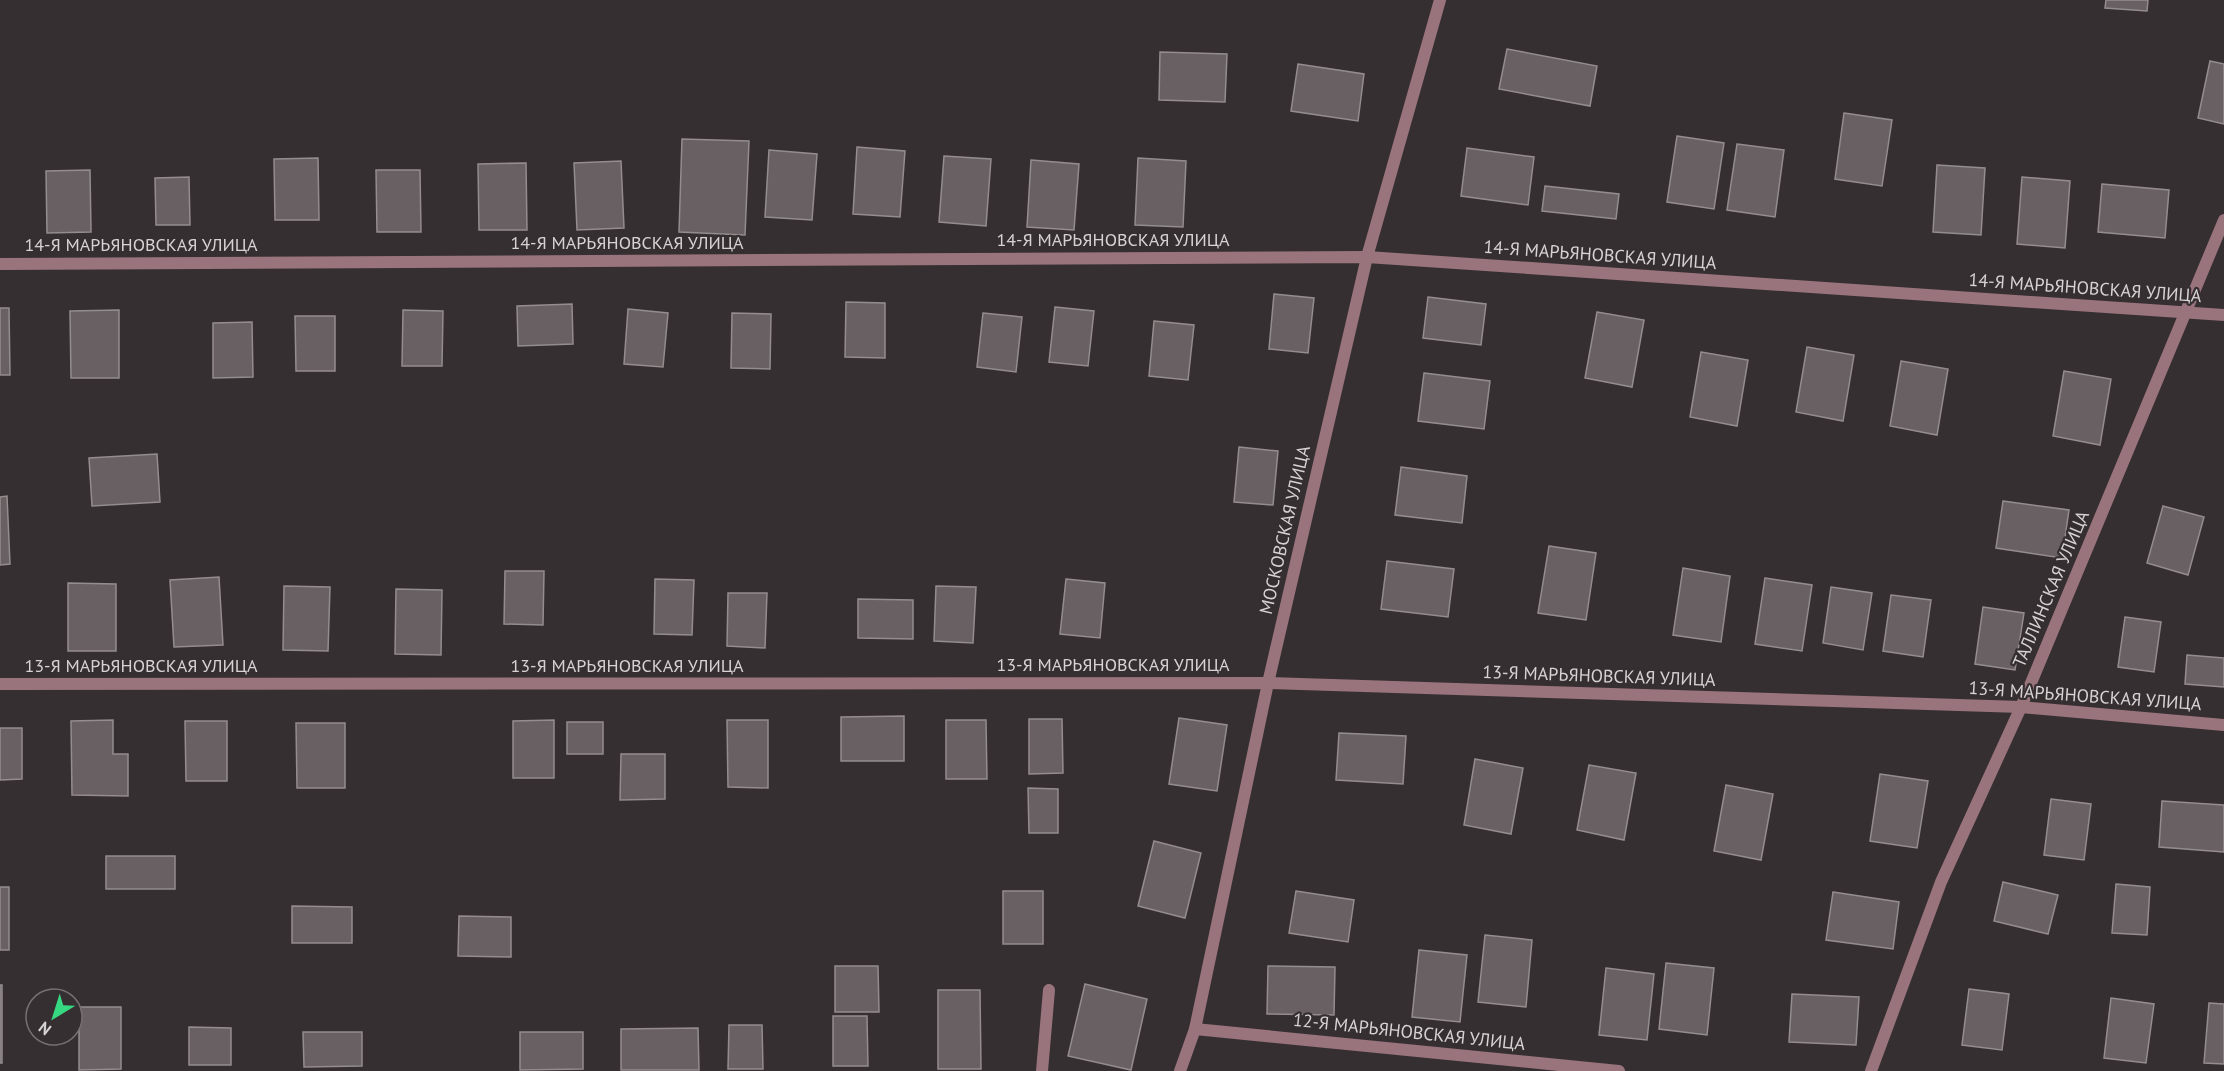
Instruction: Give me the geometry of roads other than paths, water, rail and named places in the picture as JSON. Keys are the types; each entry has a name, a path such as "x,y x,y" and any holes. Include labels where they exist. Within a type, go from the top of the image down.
{"street":[{"name":"МОСКОВСКАЯ УЛИЦА","path":"1180,1071 1195,1029 1268,683 1367,257 1440,0"},
{"name":"ТАЛЛИНСКАЯ УЛИЦА","path":"1870,1071 1941,882 2021,707 2224,220"},
{"name":"14-Я МАРЬЯНОВСКАЯ УЛИЦА","path":"0,264 1367,257 2224,315"},
{"name":"13-Я МАРЬЯНОВСКАЯ УЛИЦА","path":"0,684 1268,683 2021,707 2224,725"},
{"path":"1042,1071 1049,990"},
{"name":"12-Я МАРЬЯНОВСКАЯ УЛИЦА","path":"1195,1029 1619,1071"}]}
